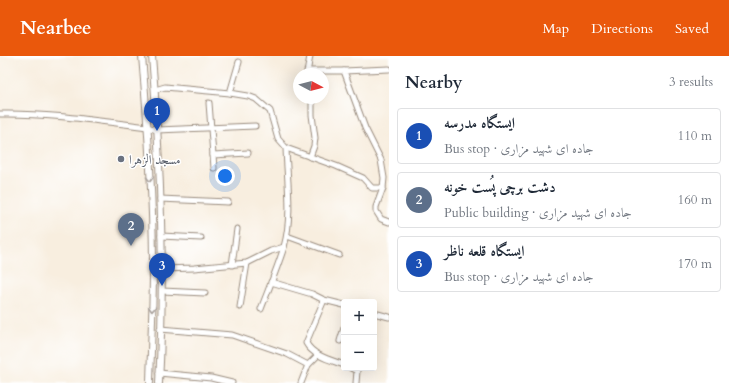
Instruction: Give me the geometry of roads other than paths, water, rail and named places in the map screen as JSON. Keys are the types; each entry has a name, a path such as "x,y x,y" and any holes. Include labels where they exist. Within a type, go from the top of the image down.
{"main road":[{"path":"142,56 147,127 153,268 150,383"},
{"path":"152,56 162,236 162,291 158,383"}],"street":[{"path":"308,68 310,56"},
{"path":"230,93 239,62"},
{"path":"329,72 389,69"},
{"path":"344,72 365,128 381,160 384,178 383,188 376,211 381,219 389,222"},
{"path":"155,90 165,87 230,93 256,99 270,112 278,139 286,148 363,178 372,188 383,188"},
{"path":"209,103 214,168"},
{"path":"310,157 316,138 312,115 312,104"},
{"path":"0,114 18,113 70,118 147,127 157,130 255,126"},
{"path":"261,309 275,275 287,236 289,208 286,148"},
{"path":"213,155 248,153"},
{"path":"160,199 228,202"},
{"path":"232,264 237,229"},
{"path":"162,236 201,238"},
{"path":"287,236 339,255"},
{"path":"162,269 247,263 271,251 284,247"},
{"path":"240,307 247,263"},
{"path":"271,282 341,304"},
{"path":"162,291 205,293"},
{"path":"324,300 306,343 308,347 318,355 341,364"},
{"path":"377,314 389,317"},
{"path":"160,329 232,335 287,354 308,365"},
{"path":"340,341 342,335"},
{"path":"301,383 308,365 318,355"},
{"path":"356,383 357,371"},
{"path":"159,373 211,378 232,383"}],"place":[{"name":"ایستگاه مدرسه","path":"157,131"},
{"name":"مسجد الزهرا","path":"121,159"},
{"name":"دشت برچی پُست خونه","path":"131,246"},
{"name":"ایستگاه قلعه ناظر","path":"162,286"}]}
